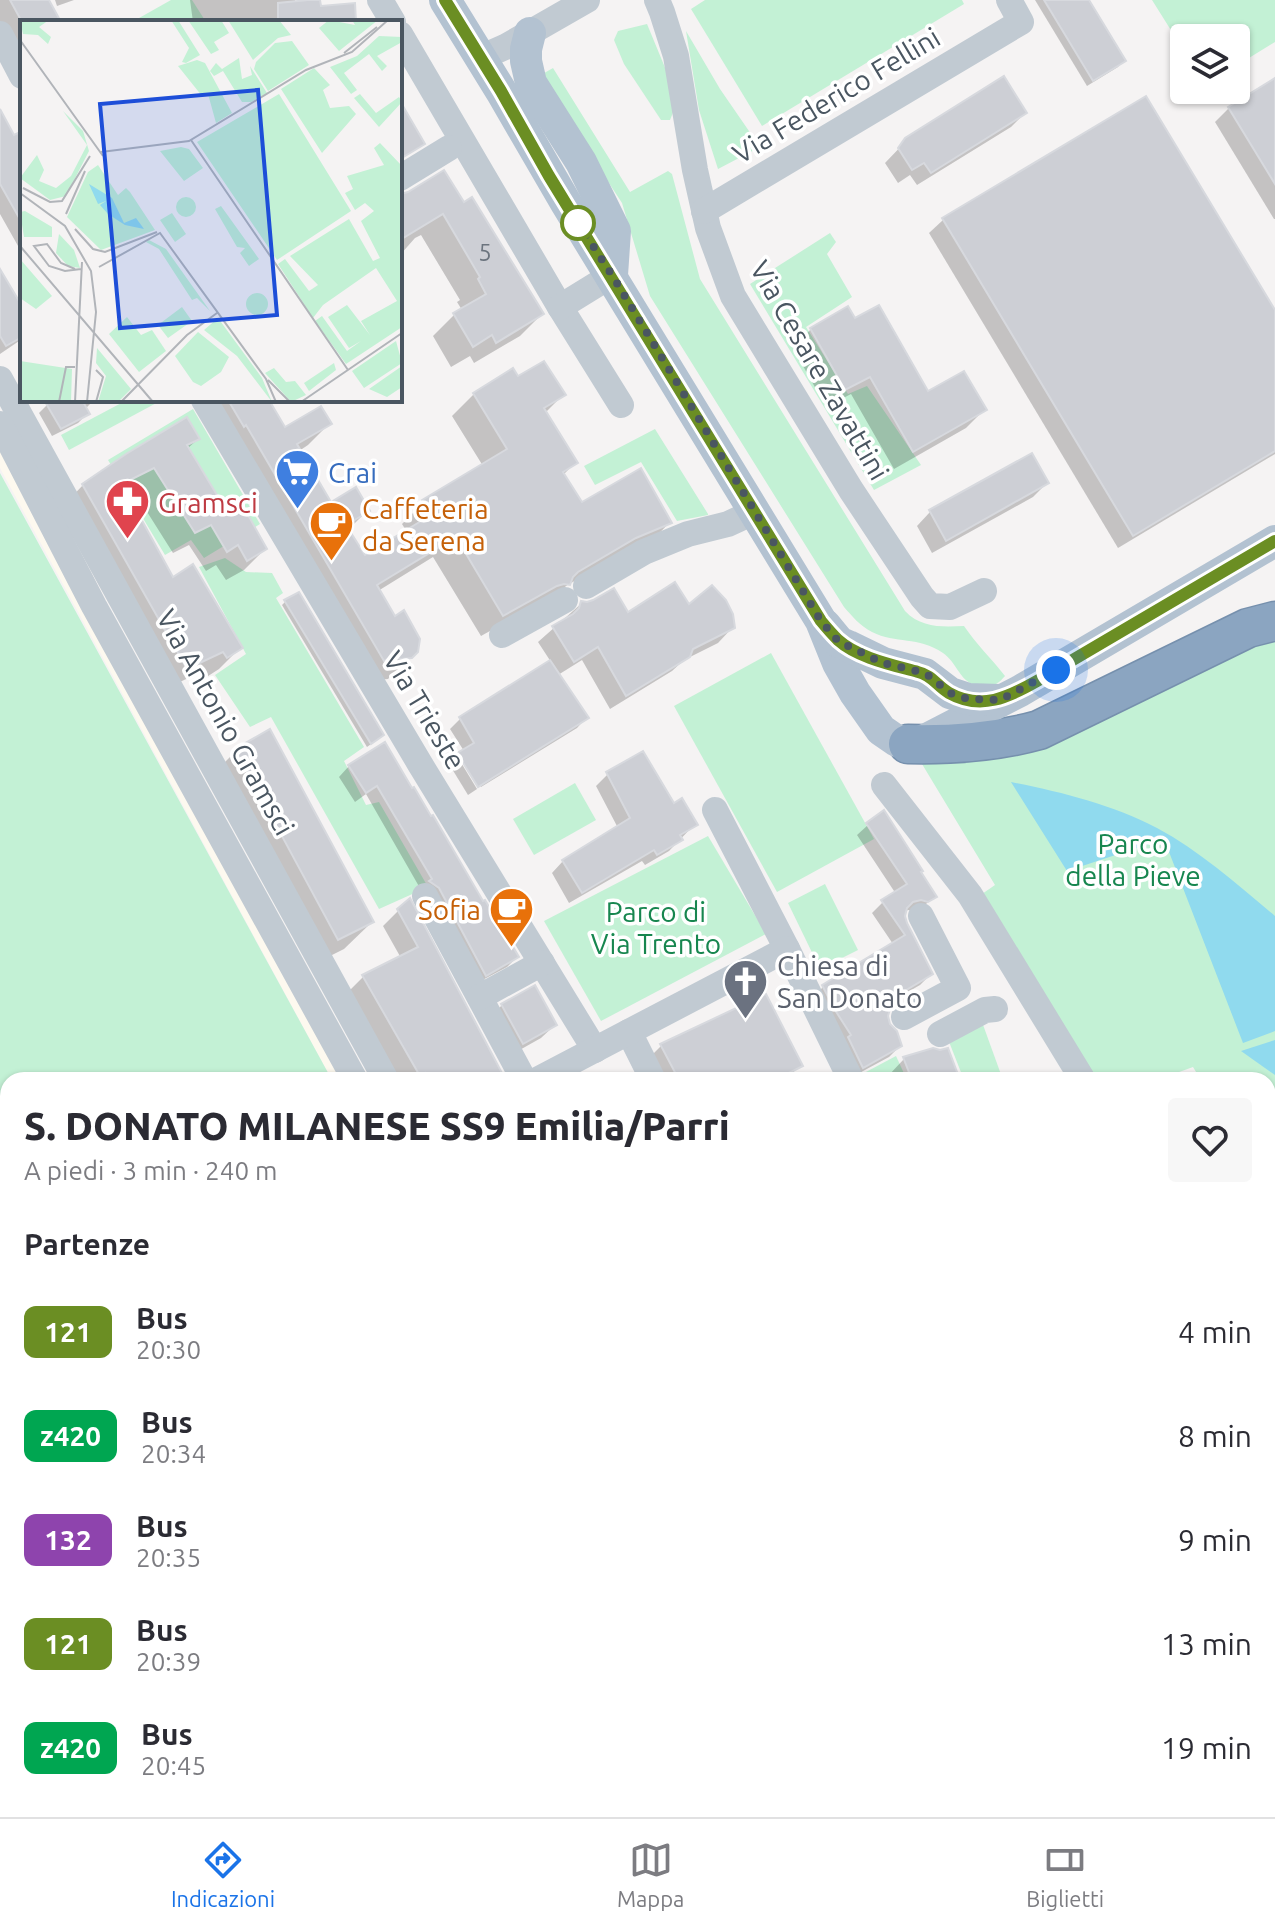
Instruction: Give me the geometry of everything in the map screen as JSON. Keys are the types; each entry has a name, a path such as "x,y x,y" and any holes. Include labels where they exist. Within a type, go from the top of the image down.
{"highway":[{"path":"905,737 974,742 1039,730 1248,628 1275,621"}],"main road":[{"path":"445,0 821,621 839,642 883,663 928,678 945,699 946,712 939,729 905,737 874,716 875,696 880,686 889,677 897,673 908,671 928,678 957,697 1000,700"},
{"path":"530,33 526,61 531,83 581,162 615,231 612,275"},
{"path":"905,737 1028,686 1275,541"},
{"path":"821,621 838,663 855,693 905,737"}],"street":[{"path":"380,0 392,20"},
{"path":"480,58 515,25 559,0"},
{"path":"480,58 587,0"},
{"name":"Via Cesare Zavattini","path":"657,0 676,56 708,228 733,296 851,490 922,597 930,606 950,607 984,591"},
{"name":"Via Federico Fellini","path":"704,211 1021,22 1009,0"},
{"path":"0,34 20,72"},
{"path":"402,37 615,395"},
{"path":"449,148 450,120"},
{"path":"449,148 477,165"},
{"path":"402,177 449,148"},
{"path":"560,307 612,275"},
{"name":"Via Antonio Gramsci","path":"3,391 382,1072"},
{"name":"Via Trieste","path":"205,402 420,764 595,1050"},
{"path":"0,424 94,606 351,1072"},
{"path":"502,635 644,552 754,512"},
{"path":"166,736 190,723"},
{"path":"884,785 970,895 1078,1072"},
{"path":"715,810 847,1072"},
{"path":"425,896 520,1072"},
{"path":"904,1017 958,988 921,916"},
{"path":"552,1072 787,949"},
{"path":"480,997 542,963"},
{"path":"940,1034 985,1010 995,1009"},
{"path":"629,1032 649,1072"}],"shaded area":[{"path":"0,412 362,1072 328,1072 0,468"}],"green space":[{"path":"171,0 192,0 205,20 136,20"},
{"path":"705,0 962,0 964,4 762,126 691,9"},
{"path":"1152,0 1275,0 1275,42 1250,57 1250,24 1170,24 1170,29"},
{"path":"647,24 676,105 670,120 661,120 624,64 614,40 618,31"},
{"path":"686,31 720,89 760,147 718,169 699,110"},
{"path":"553,68 630,192 668,171 672,174 700,279 905,611 925,623 964,626 1005,676 999,682 988,686 972,684 943,653 925,644 872,632 844,607 650,296 622,203 539,76"},
{"path":"830,233 836,242 827,254 852,297 806,327 848,394 867,386 921,465 874,490 750,284"},
{"path":"123,402 158,402 69,450 61,435"},
{"path":"193,409 260,524 204,558 191,540 165,555 108,460"},
{"path":"655,429 708,515 677,521 641,462 595,485 584,466"},
{"path":"0,473 328,1072 0,1072"},
{"path":"225,558 246,572 272,573 283,593 276,598 364,747 344,761 366,805 379,802 428,887 379,909 271,717 250,727 215,675 246,654 199,567"},
{"name":"Parco della Pieve","path":"1275,640 1275,1072 1196,1072 1193,1067 1179,1072 1088,1072 982,894 995,885 922,764"},
{"path":"771,653 874,839 777,892 674,706"},
{"path":"575,783 596,820 534,855 513,819"},
{"name":"Parco di Via Trento","path":"708,836 766,934 601,1021 544,921"},
{"path":"825,884 858,950 820,969 788,903"},
{"path":"982,1022 1000,1072 961,1072 946,1034"},
{"path":"896,1056 903,1072 866,1072"}],"water":[{"path":"1011,782 1086,800 1157,828 1203,858 1275,916 1275,1031 1243,1043 1164,839 1067,871"},
{"path":"1275,1040 1275,1072 1271,1072 1241,1051"}],"building":[{"path":"10,0 49,0 60,20 21,20"},
{"path":"320,0 321,6 355,3 356,20 278,20 278,3"},
{"path":"1044,0 1089,0 1126,61 1093,81"},
{"path":"1004,76 1027,113 931,173 924,163 912,170 898,148 905,138"},
{"path":"1275,78 1275,184 1228,107 1250,104 1250,93"},
{"path":"1146,96 1275,310 1275,451 1133,536 942,218"},
{"path":"402,104 425,144 402,158"},
{"path":"0,109 14,135 20,132 20,219 0,184"},
{"path":"444,170 464,202 472,197 544,314 496,343 492,335 473,347 453,313 486,294 478,279 480,277 443,214 402,239 402,194"},
{"path":"0,269 20,303 20,338 6,346 0,336"},
{"path":"879,305 928,391 964,371 987,410 913,452 870,377 845,390 810,328 848,306 855,318"},
{"path":"544,361 566,395 544,408 578,463 563,472 582,502 641,468 672,523 636,538 578,572 570,585 557,586 503,616 456,537 377,585 395,616 404,610 420,639 418,652 412,658 391,657 384,661 246,425 244,427 229,402 270,402 285,427 321,406 332,424 297,444 331,502 356,487 370,511 346,525 365,555 431,515 422,500 507,449 473,393 513,368 518,376"},
{"path":"45,402 83,402 90,414 61,429"},
{"path":"187,417 200,439 187,445 229,515 243,506 267,549 247,561 238,545 227,552 211,525 195,533 154,468 122,484 173,577 193,564 243,648 227,658 223,652 187,669 82,484"},
{"path":"1032,453 1049,483 946,541 929,510"},
{"path":"675,582 689,604 712,585 726,600 735,628 693,649 690,657 626,696 598,647 574,662 552,626 573,614 581,601 593,600 614,588 628,612"},
{"path":"299,592 384,735 371,744 284,600"},
{"path":"550,660 589,718 478,787 457,753 474,743 459,717"},
{"path":"270,729 374,922 338,940 235,749"},
{"path":"385,742 519,957 486,976 439,888 429,881 432,879 377,786 366,793 348,765"},
{"path":"643,751 674,803 682,798 698,825 680,835 683,840 657,855 654,850 582,893 562,860 630,818 606,772"},
{"path":"884,810 937,897 928,902 913,902 905,916 933,974 888,1001 890,1024 897,1031 902,1046 863,1068 848,1037 851,1035 822,985 905,935 881,900 907,884 866,823"},
{"path":"410,898 501,1072 418,1072 362,975 418,947 397,909"},
{"path":"535,985 557,1025 523,1044 501,1004"},
{"name":"Chiesa di San Donato","path":"766,994 803,1066 791,1072 675,1072 660,1044"},
{"path":"933,1048 948,1048 957,1072 909,1072 903,1057"}],"bus line":[{"name":"121","path":"445,0 821,621 839,642 883,663 921,672 957,697 1000,700 1275,541"}],"place":[{"name":"Crai","path":"297,511"},
{"name":"Gramsci","path":"127,541"},
{"name":"Caffeteria da Serena","path":"331,563"},
{"name":"Sofia","path":"512,948"},
{"name":"Chiesa di San Donato","path":"746,1020"}],"route":[{"path":"578,223 821,621 839,642 883,663 923,673 950,693 968,699 1000,700 1056,670"}]}
